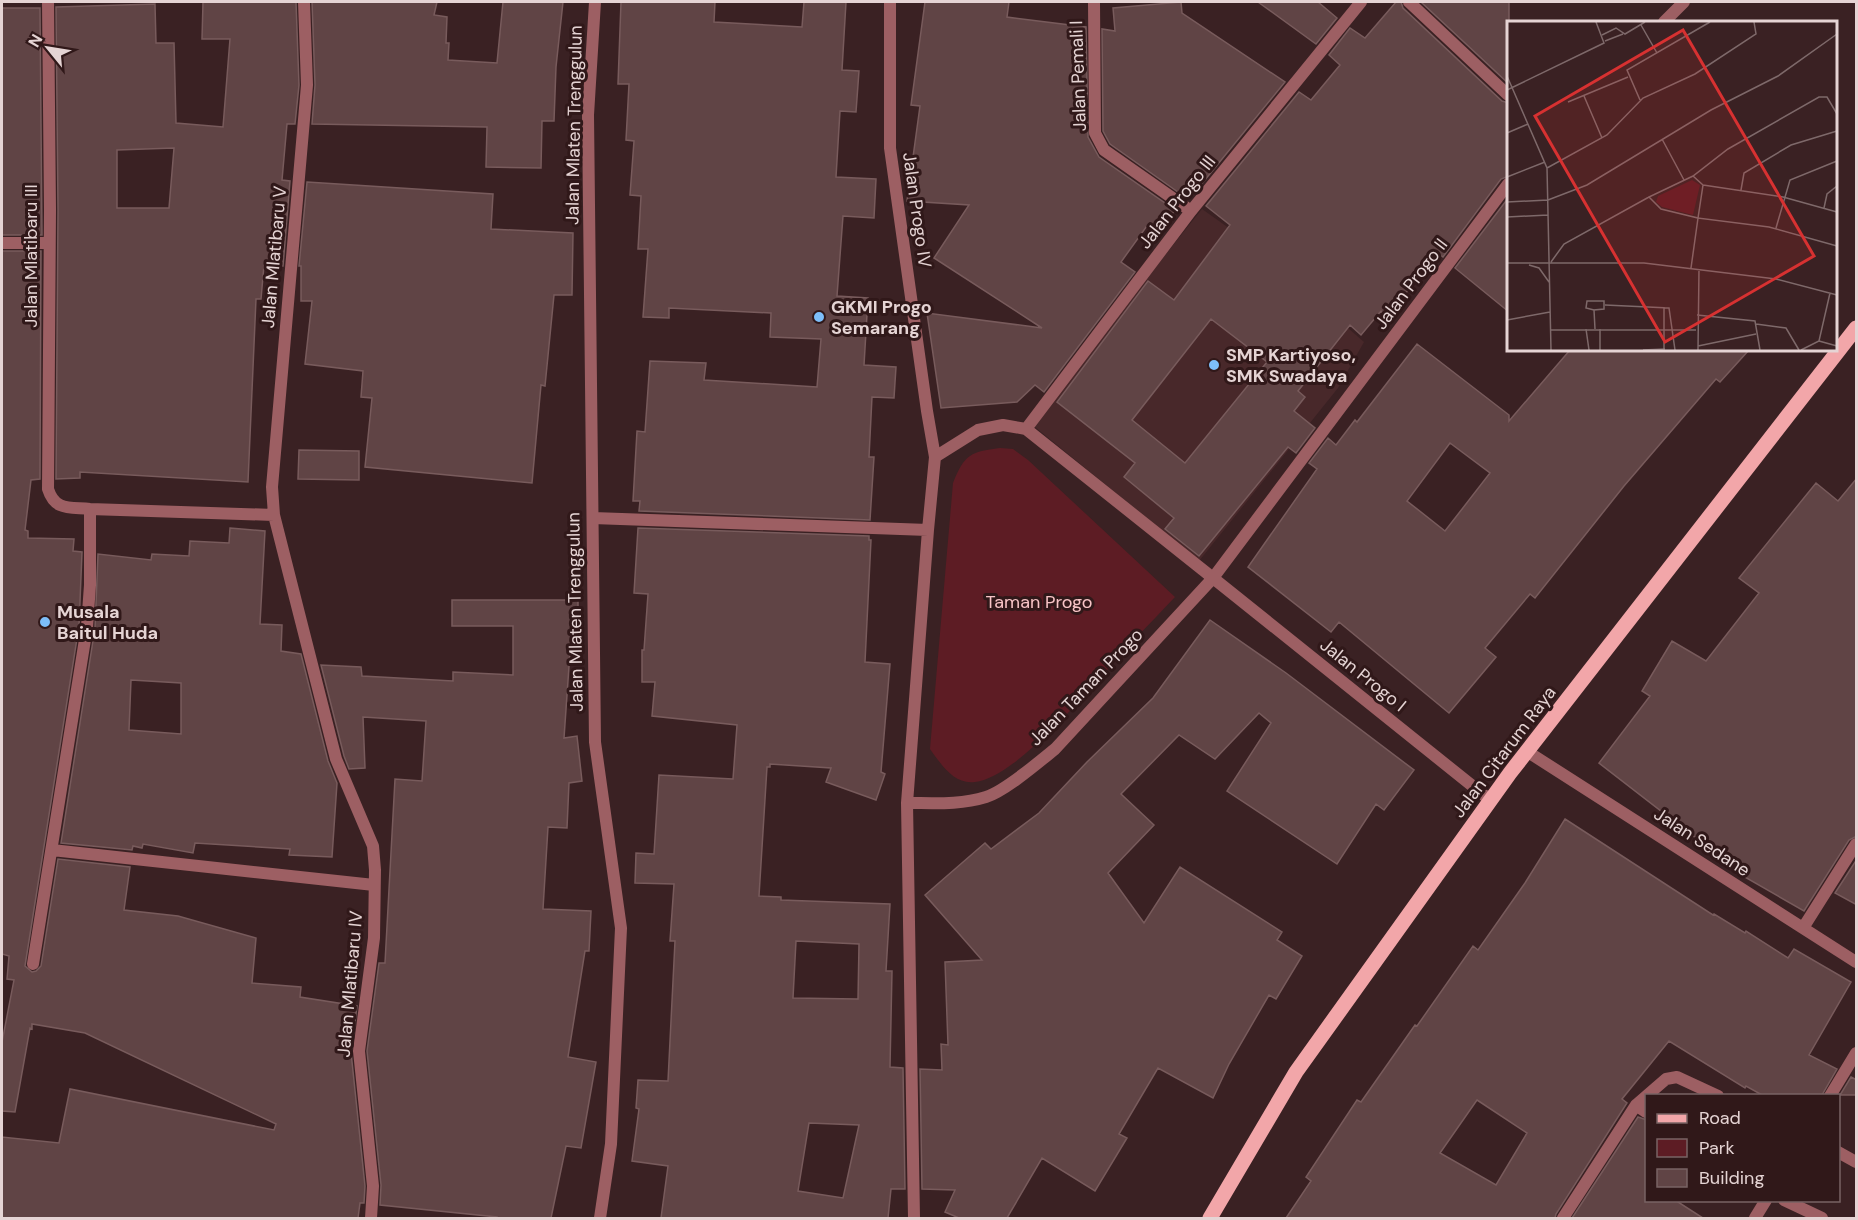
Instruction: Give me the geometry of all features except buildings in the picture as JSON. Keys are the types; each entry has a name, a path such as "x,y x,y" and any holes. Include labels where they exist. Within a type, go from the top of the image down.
{"main road":[{"name":"Jalan Citarum Raya","path":"1210,1218 1296,1072 1490,800 1857,328"}],"street":[{"name":"Jalan Mlatibaru III","path":"48,2 48,489 51,500 60,506 90,509"},
{"name":"Jalan Mlatibaru V","path":"274,515 272,487 307,85 304,2"},
{"name":"Jalan Mlaten Trenggulun","path":"595,2 588,115 595,742 621,928 611,1144 600,1218"},
{"name":"Jalan Progo IV","path":"890,2 890,148 935,457"},
{"name":"Jalan Pemali I","path":"1094,2 1095,133 1097,140 1104,150 1191,211"},
{"name":"Jalan Progo III","path":"1026,429 1191,211 1361,2"},
{"path":"1409,2 1507,93"},
{"path":"1665,21 1684,2"},
{"name":"Jalan Progo II","path":"1213,578 1507,187"},
{"path":"2,243 49,243"},
{"path":"914,1218 907,803 935,457 978,430 1003,425 1026,429 1213,578"},
{"path":"33,964 87,627 90,585 90,509 274,515"},
{"name":"Jalan Mlatibaru IV","path":"274,515 336,759 373,846 374,938 359,1051 373,1186 371,1218"},
{"path":"592,518 928,530"},
{"name":"Jalan Progo I","path":"1213,578 1490,800"},
{"name":"Jalan Taman Progo","path":"907,803 960,803 989,797 1025,773 1055,749 1213,578"},
{"name":"Jalan Sedane","path":"1528,752 1857,963"},
{"path":"1803,928 1857,844"},
{"path":"52,850 374,885"},
{"path":"1831,1094 1857,1053"},
{"path":"1652,1094 1660,1083 1670,1077 1677,1077 1716,1094"},
{"path":"1563,1218 1641,1108"},
{"path":"1840,1153 1857,1162"},
{"path":"1755,1218 1765,1202"},
{"path":"1788,1202 1822,1218"}],"shaded area":[{"name":"SMP Kartiyoso, SMK Swadaya","path":"1202,209 1293,280 1364,342 1338,388 1199,561 1030,423"}],"green space":[{"name":"Taman Progo","path":"1000,448 1013,449 1028,460 1175,597 1037,744 993,776 967,782 954,777 930,749 953,483 961,466 970,456"}],"place":[{"name":"GKMI Progo Semarang","path":"819,317"},
{"name":"SMP Kartiyoso, SMK Swadaya","path":"1214,365"},
{"name":"Musala Baitul Huda","path":"45,622"}]}
